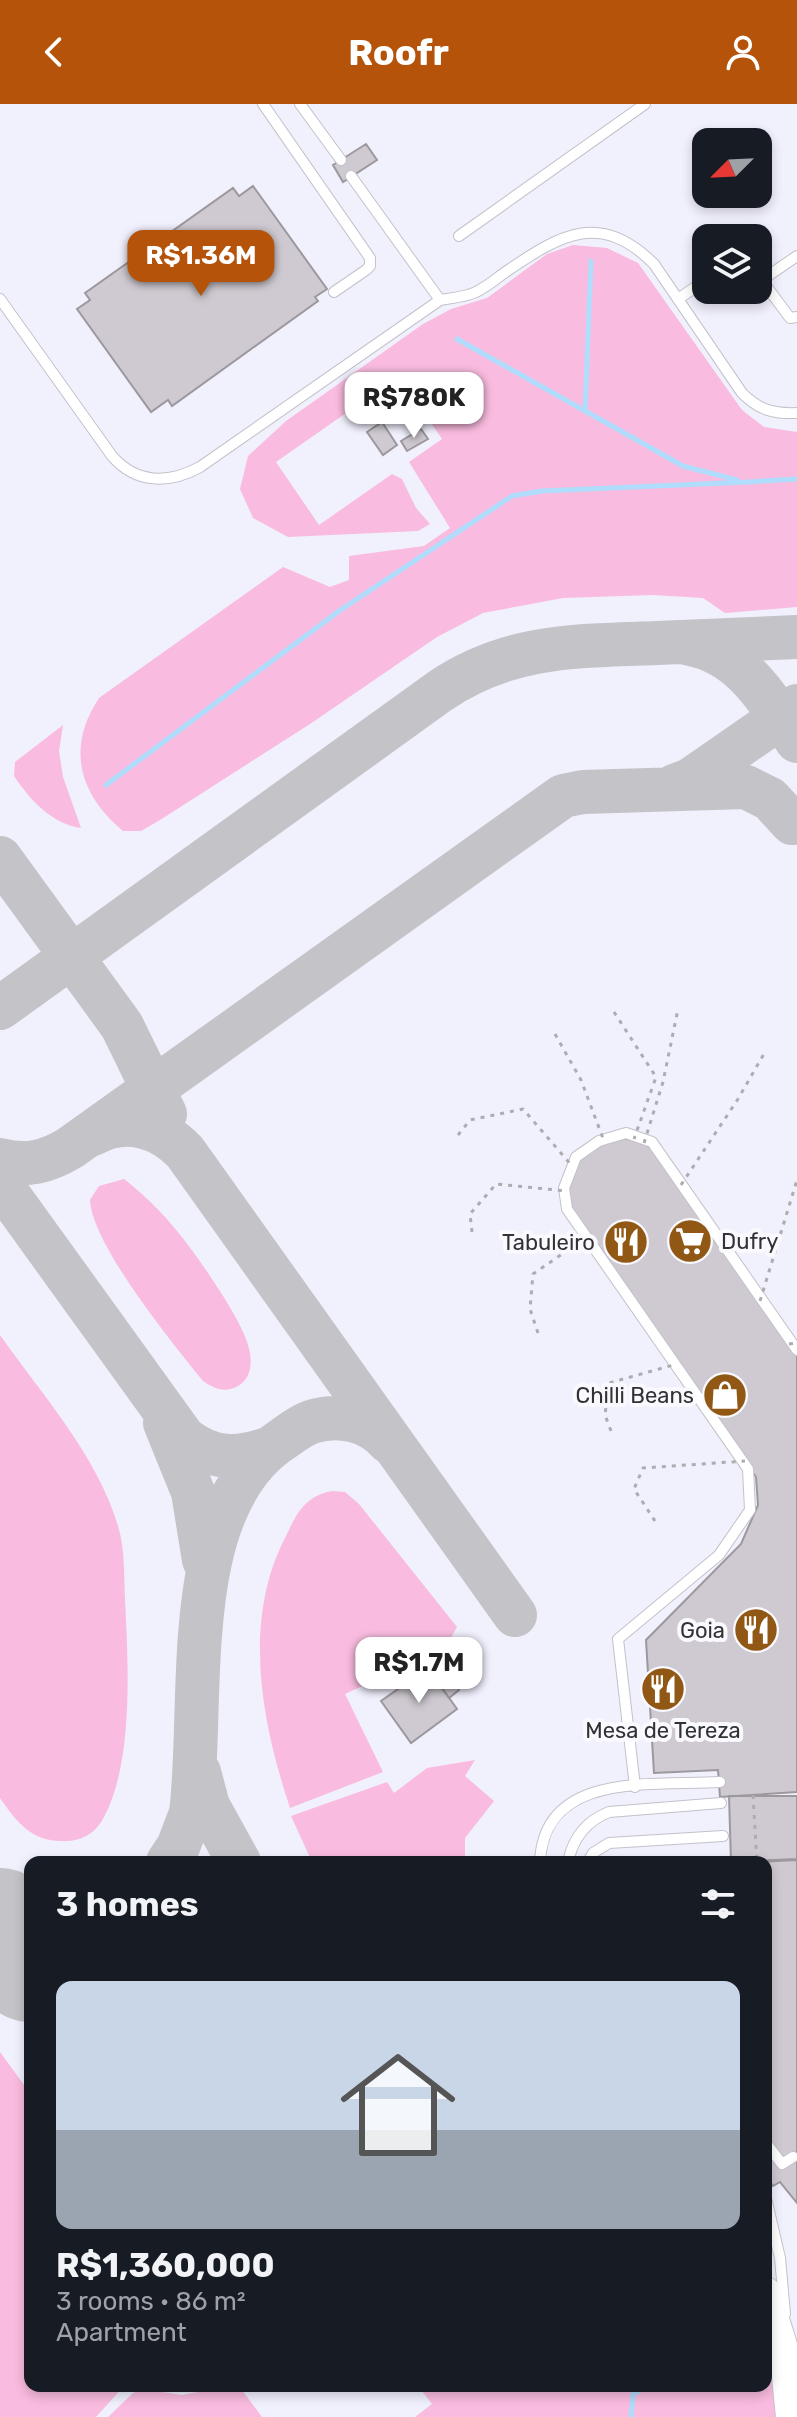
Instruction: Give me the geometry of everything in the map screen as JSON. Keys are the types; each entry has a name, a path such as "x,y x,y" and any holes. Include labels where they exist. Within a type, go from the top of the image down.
{"main road":[{"path":"772,2310 783,2345 790,2417"}],"lane":[{"path":"263,104 370,258 366,270 334,292"},
{"path":"301,104 341,160"},
{"path":"459,236 645,104"},
{"path":"351,176 440,300"},
{"path":"0,299 121,467 143,478 158,480 187,474 440,300 476,293 548,243 578,233 593,233 626,241 642,252 750,401 772,413 797,413"},
{"path":"772,271 797,256"},
{"path":"678,299 692,290"},
{"path":"772,294 790,318 797,317"},
{"path":"635,1787 618,1639 719,1555 750,1510 748,1469 567,1209 565,1191 576,1157 604,1140 626,1133 652,1142 793,1347"},
{"path":"541,1856 554,1818 570,1802 591,1791 720,1782"},
{"path":"570,1856 576,1837 596,1817 609,1812 721,1803"},
{"path":"591,1856 609,1843 723,1836"},
{"path":"772,2151 782,2164 793,2157"},
{"path":"772,2224 780,2258 788,2378"}],"path":[{"path":"639,1139 663,1082 678,1009"},
{"path":"614,1012 656,1077 639,1139"},
{"path":"555,1034 581,1080 604,1140"},
{"path":"682,1184 765,1052"},
{"path":"458,1135 470,1120 523,1109 572,1168"},
{"path":"760,1301 797,1180"},
{"path":"472,1232 470,1214 496,1184 565,1191"},
{"path":"538,1333 530,1309 533,1274 587,1237"},
{"path":"793,1347 797,1343"},
{"path":"611,1431 605,1415 609,1383 677,1364"},
{"path":"655,1521 634,1489 643,1468 745,1461"},
{"path":"753,1795 757,1856"}],"shaded area":[{"path":"0,104 797,104 797,2417 0,2417"},
{"path":"573,245 607,248 638,263 742,410 764,427 797,432 797,607 725,613 703,598 653,595 563,598 483,613 437,637 310,724 160,820 141,831 123,831 96,802 82,769 80,752 83,735 99,698 283,567 330,587 349,580 349,556 424,546 450,528 409,462 442,439 399,376 276,462 319,525 392,474 402,479 416,508 430,524 418,531 288,537 253,518 240,489 248,456 286,421 423,324 451,309 487,298 547,254"},
{"path":"63,725 59,751 63,777 81,828 61,822 43,810 14,776 15,762"},
{"path":"124,1179 177,1231 237,1319 248,1345 251,1364 248,1375 236,1387 219,1389 203,1381 136,1294 104,1242 90,1200 99,1186"},
{"path":"0,1335 83,1450 109,1500 122,1544 128,1680 121,1766 101,1822 87,1836 75,1840 41,1838 18,1822 0,1798"},
{"path":"332,1491 345,1492 359,1504 457,1627 445,1648 345,1694 383,1772 290,1808 264,1706 260,1636 264,1602 272,1568 298,1513 308,1501"},
{"path":"475,1760 465,1776 494,1801 465,1838 465,1856 309,1856 291,1816 387,1782 394,1793 427,1768"},
{"path":"0,2052 24,2085 24,2392 119,2392 96,2417 0,2417"},
{"path":"772,2376 776,2417 415,2417 432,2404 423,2392 772,2392"},
{"path":"135,2392 182,2395 243,2392 262,2417 108,2417"}],"building":[{"path":"366,144 377,160 343,182 333,165"},
{"path":"253,186 327,289 315,297 318,301 172,406 168,400 151,412 77,309 90,300 85,293 233,188 239,196"},
{"path":"382,422 397,445 383,455 367,432"},
{"path":"421,429 428,439 407,451 401,441"},
{"path":"620,1137 644,1143 657,1153 797,1355 797,1792 720,1797 718,1770 654,1773 646,1640 741,1544 758,1505 756,1477 569,1211 566,1191 575,1162 594,1147"},
{"path":"428,1668 457,1709 411,1743 381,1701"},
{"path":"444,1668 459,1690 449,1698 433,1676"},
{"path":"729,1796 797,1796 797,1859 731,1856"},
{"path":"797,1860 797,2203 780,2182 772,2185 772,1861"}],"waterway":[{"path":"585,411 591,261"},
{"path":"457,339 683,466 737,480"},
{"path":"747,482 797,479"},
{"path":"106,785 339,611 512,496 542,491 747,482"},
{"path":"631,2417 633,2392"}],"taxiway":[{"path":"0,1008 440,691 466,676 492,664 544,650 797,637"},
{"path":"690,644 709,649 740,668 797,741"},
{"path":"674,786 690,780 797,706"},
{"path":"0,1160 36,1162 70,1148 563,796 583,792 746,787 770,799 792,823"},
{"path":"0,858 122,1026 165,1114"},
{"path":"93,1134 118,1126 142,1126 165,1136 185,1152 515,1615"},
{"path":"0,1183 184,1438 205,1451 226,1456 247,1455 270,1448"},
{"path":"172,1856 191,1813 202,1612 210,1560 225,1513 247,1473 280,1441 307,1424 332,1418 353,1420 373,1428 389,1442"},
{"path":"165,1423 193,1492 204,1560"},
{"path":"199,1772 208,1806 236,1856"},
{"path":"0,1897 24,1907"}],"runway":[{"path":"0,1924 24,1958"}],"place":[{"name":"Dufry","path":"690,1241"},
{"name":"Tabuleiro","path":"626,1242"},
{"name":"Chilli Beans","path":"725,1395"},
{"name":"Goia","path":"756,1630"},
{"name":"Mesa de Tereza","path":"663,1689"}]}
